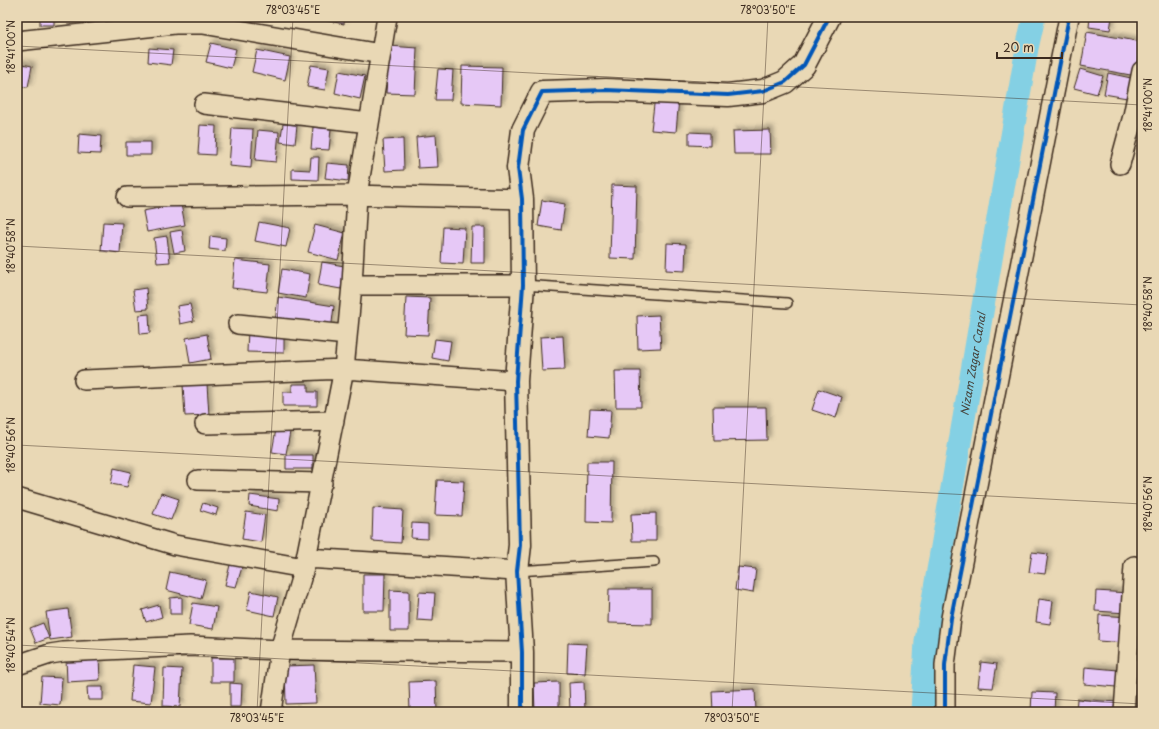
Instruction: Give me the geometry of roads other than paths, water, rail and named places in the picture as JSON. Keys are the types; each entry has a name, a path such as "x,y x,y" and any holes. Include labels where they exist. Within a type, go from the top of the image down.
{"street":[{"path":"271,712 280,650 305,563 344,370 352,285 357,195 387,17"},
{"path":"522,712 522,652 518,571 520,544 516,381 522,286 522,199 518,168 523,130 542,92 606,90 728,95 763,91 785,82 804,65 829,17"},
{"path":"945,712 945,666 951,618 1069,17"},
{"path":"17,41 175,24 203,24 381,54"},
{"path":"1120,164 1133,116 1142,72"},
{"path":"204,104 368,123"},
{"path":"127,197 357,195 522,199"},
{"path":"352,285 522,286"},
{"path":"238,324 347,335"},
{"path":"84,380 344,370 516,381"},
{"path":"205,424 334,421"},
{"path":"198,480 322,483"},
{"path":"17,498 175,545 305,563 518,571"},
{"path":"1124,712 1134,566"},
{"path":"17,665 50,654 183,646 280,650 522,652"}],"lane":[{"path":"522,286 787,303"},
{"path":"518,571 654,562"}],"waterway":[{"name":"Nizam Zagar Canal","path":"922,712 926,641 1027,48 1034,17"}]}
